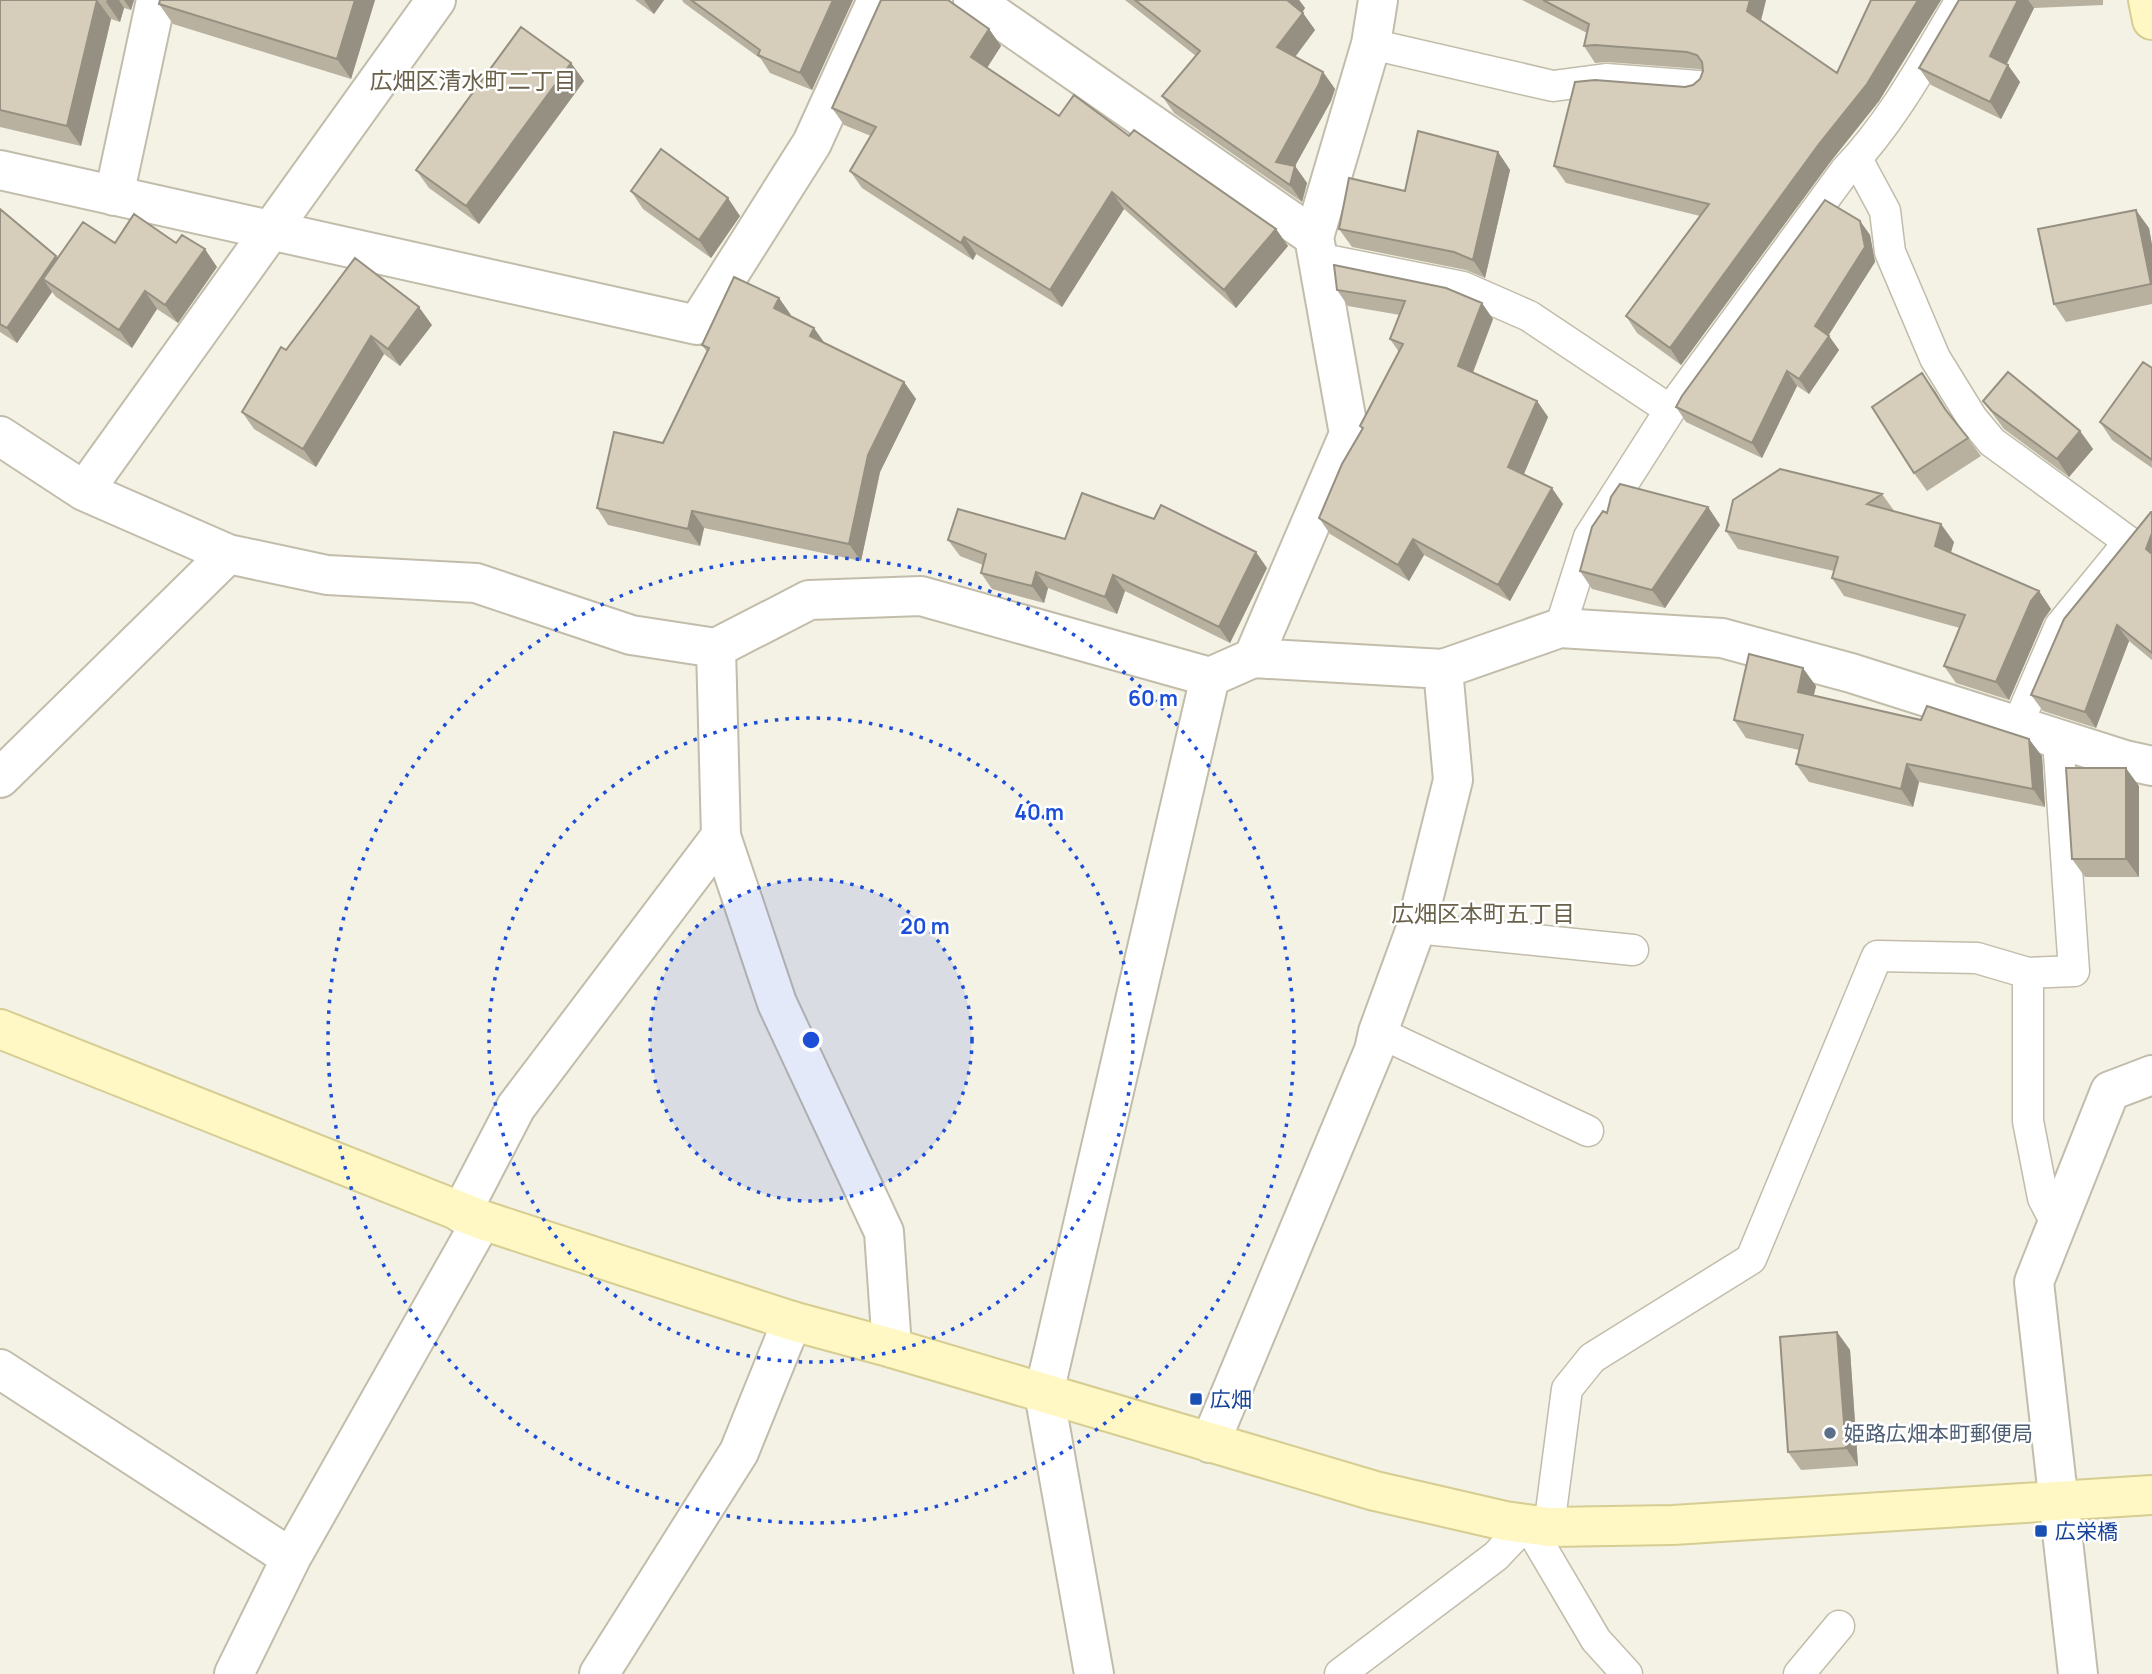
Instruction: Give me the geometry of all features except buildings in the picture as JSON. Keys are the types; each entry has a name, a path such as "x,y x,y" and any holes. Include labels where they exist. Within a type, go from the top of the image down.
{"street":[{"path":"114,196 156,0"},
{"path":"84,491 436,0"},
{"path":"0,170 697,325 812,143 877,0"},
{"path":"973,0 1315,248"},
{"path":"1253,658 1349,434 1315,248 1371,44 1378,0"},
{"path":"2148,0 2152,20"},
{"path":"0,436 84,491 228,554 327,575 476,583 631,635 716,648 809,600 921,596 1210,677 1253,658 1443,669 1560,628 1722,638 1851,673 2125,760 2152,766"},
{"path":"0,778 228,554"},
{"path":"716,648 722,836 777,1003 884,1232 892,1348"},
{"path":"1210,1443 1374,1050 1416,928 1453,780 1443,669"},
{"path":"1092,1674 1044,1394 1210,677"},
{"path":"234,1674 291,1558 472,1217 516,1107 722,836"},
{"path":"0,1029 472,1217 792,1321 1375,1491 1505,1521 1538,1525 1673,1525 2152,1495"},
{"path":"2078,1674 2034,1282 2110,1091 2152,1075"},
{"path":"599,1674 739,1452 792,1321"},
{"path":"0,1368 291,1558"}],"lane":[{"path":"1560,628 1589,537 1670,410 1845,171 1903,99 1961,0"},
{"path":"1371,44 1553,86 1606,79 1698,86"},
{"path":"1857,159 1885,211 1890,252 1935,358 1972,418 1992,442 2129,542 2060,626 2017,726"},
{"path":"1315,248 1464,286 1530,316 1670,410"},
{"path":"1627,1674 1596,1640 1538,1525 1567,1389 1592,1358 1751,1259 1877,956 1978,958 2028,974 2074,971 2058,739"},
{"path":"1416,928 1633,950"},
{"path":"2028,974 2028,1121 2043,1198 2057,1225"},
{"path":"1378,1032 1588,1131"},
{"path":"1340,1674 1538,1525"},
{"path":"1799,1674 1839,1626"}],"place":[{"name":"広畑","path":"1196,1399"},
{"name":"姫路広畑本町郵便局","path":"1830,1433"},
{"name":"広栄橋","path":"2041,1531"}],"district":[{"name":"広畑区清水町二丁目","path":"473,80"},
{"name":"広畑区本町五丁目","path":"1483,913"}]}
